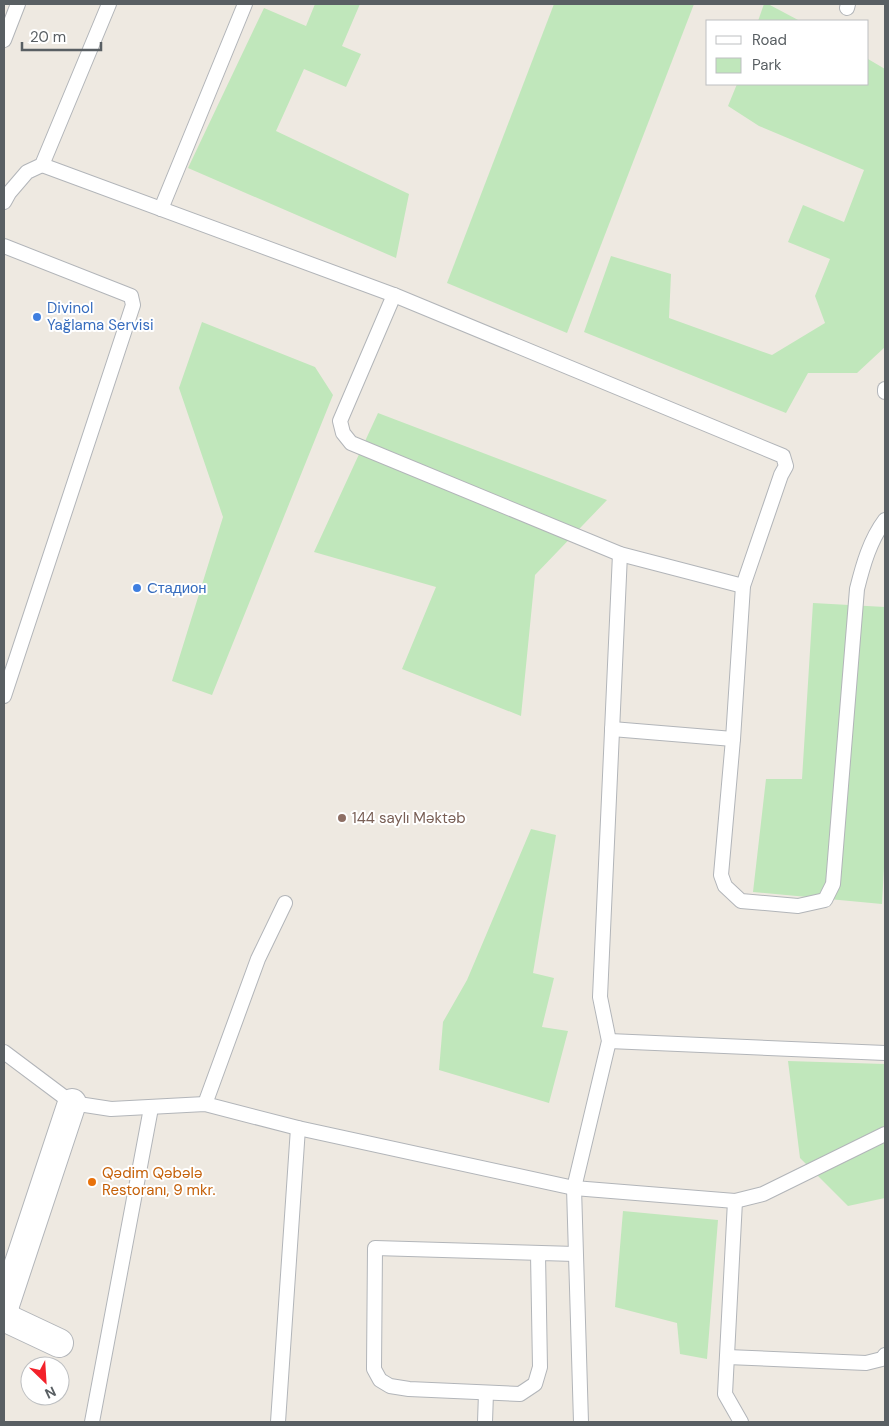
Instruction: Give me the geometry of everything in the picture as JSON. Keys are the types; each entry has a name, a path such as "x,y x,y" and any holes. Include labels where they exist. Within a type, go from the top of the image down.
{"street":[{"path":"59,1343 8,1319 4,1309 72,1103"}],"lane":[{"path":"4,40 18,4"},
{"path":"4,202 9,192 27,172 42,164 109,4"},
{"path":"161,209 245,4"},
{"path":"42,164 394,295 783,456 786,466 781,475 743,586 733,739 721,875 725,886 741,901 798,906 825,900 834,884 857,589 864,563 879,528 885,520"},
{"path":"4,246 131,296 133,305 4,696"},
{"path":"394,295 340,421 343,433 351,443 620,554 743,586"},
{"path":"581,1422 574,1188 609,1041 600,997 620,554"},
{"path":"612,729 733,739"},
{"path":"205,1104 258,959 285,903"},
{"path":"609,1041 885,1053"},
{"path":"4,1052 72,1103 111,1110 205,1104 298,1128 574,1188 735,1201 763,1194 885,1134"},
{"path":"92,1422 151,1108"},
{"path":"278,1422 298,1128"},
{"path":"735,1201 725,1394 741,1422"},
{"path":"538,1254 540,1367 535,1384 520,1394 409,1389 390,1386 380,1380 374,1369 376,1248 575,1254"},
{"path":"727,1357 866,1364 882,1359 885,1355"},
{"path":"485,1422 486,1393"}],"green space":[{"path":"315,4 360,4 342,46 361,54 346,87 304,69 276,131 409,194 396,258 188,168 264,8 306,26"},
{"path":"554,4 694,4 567,333 447,283"},
{"path":"764,4 768,4 798,20 758,20"},
{"path":"869,60 885,69 885,347 857,373 808,373 786,413 584,332 611,256 671,274 669,318 772,355 825,323 815,296 830,259 788,242 803,205 844,222 864,170 759,126 728,106 737,85 869,85"},
{"path":"202,322 315,367 333,395 212,695 172,681 223,517 179,388"},
{"path":"378,413 607,500 535,575 521,716 402,669 436,587 314,552"},
{"path":"813,603 885,607 885,849 882,904 753,892 766,779 802,779"},
{"path":"531,829 556,835 533,973 554,978 542,1027 568,1031 549,1103 439,1070 443,1022 467,980"},
{"path":"788,1061 885,1064 885,1198 848,1206 800,1158"},
{"path":"623,1211 718,1220 707,1359 680,1354 677,1323 615,1307"}],"place":[{"name":"Divinol Yağlama Servisi","path":"37,317"},
{"name":"Стадион","path":"137,588"},
{"name":"144 saylı Məktəb","path":"342,818"},
{"name":"Qədim Qəbələ Restoranı, 9 mkr.","path":"92,1182"}]}
